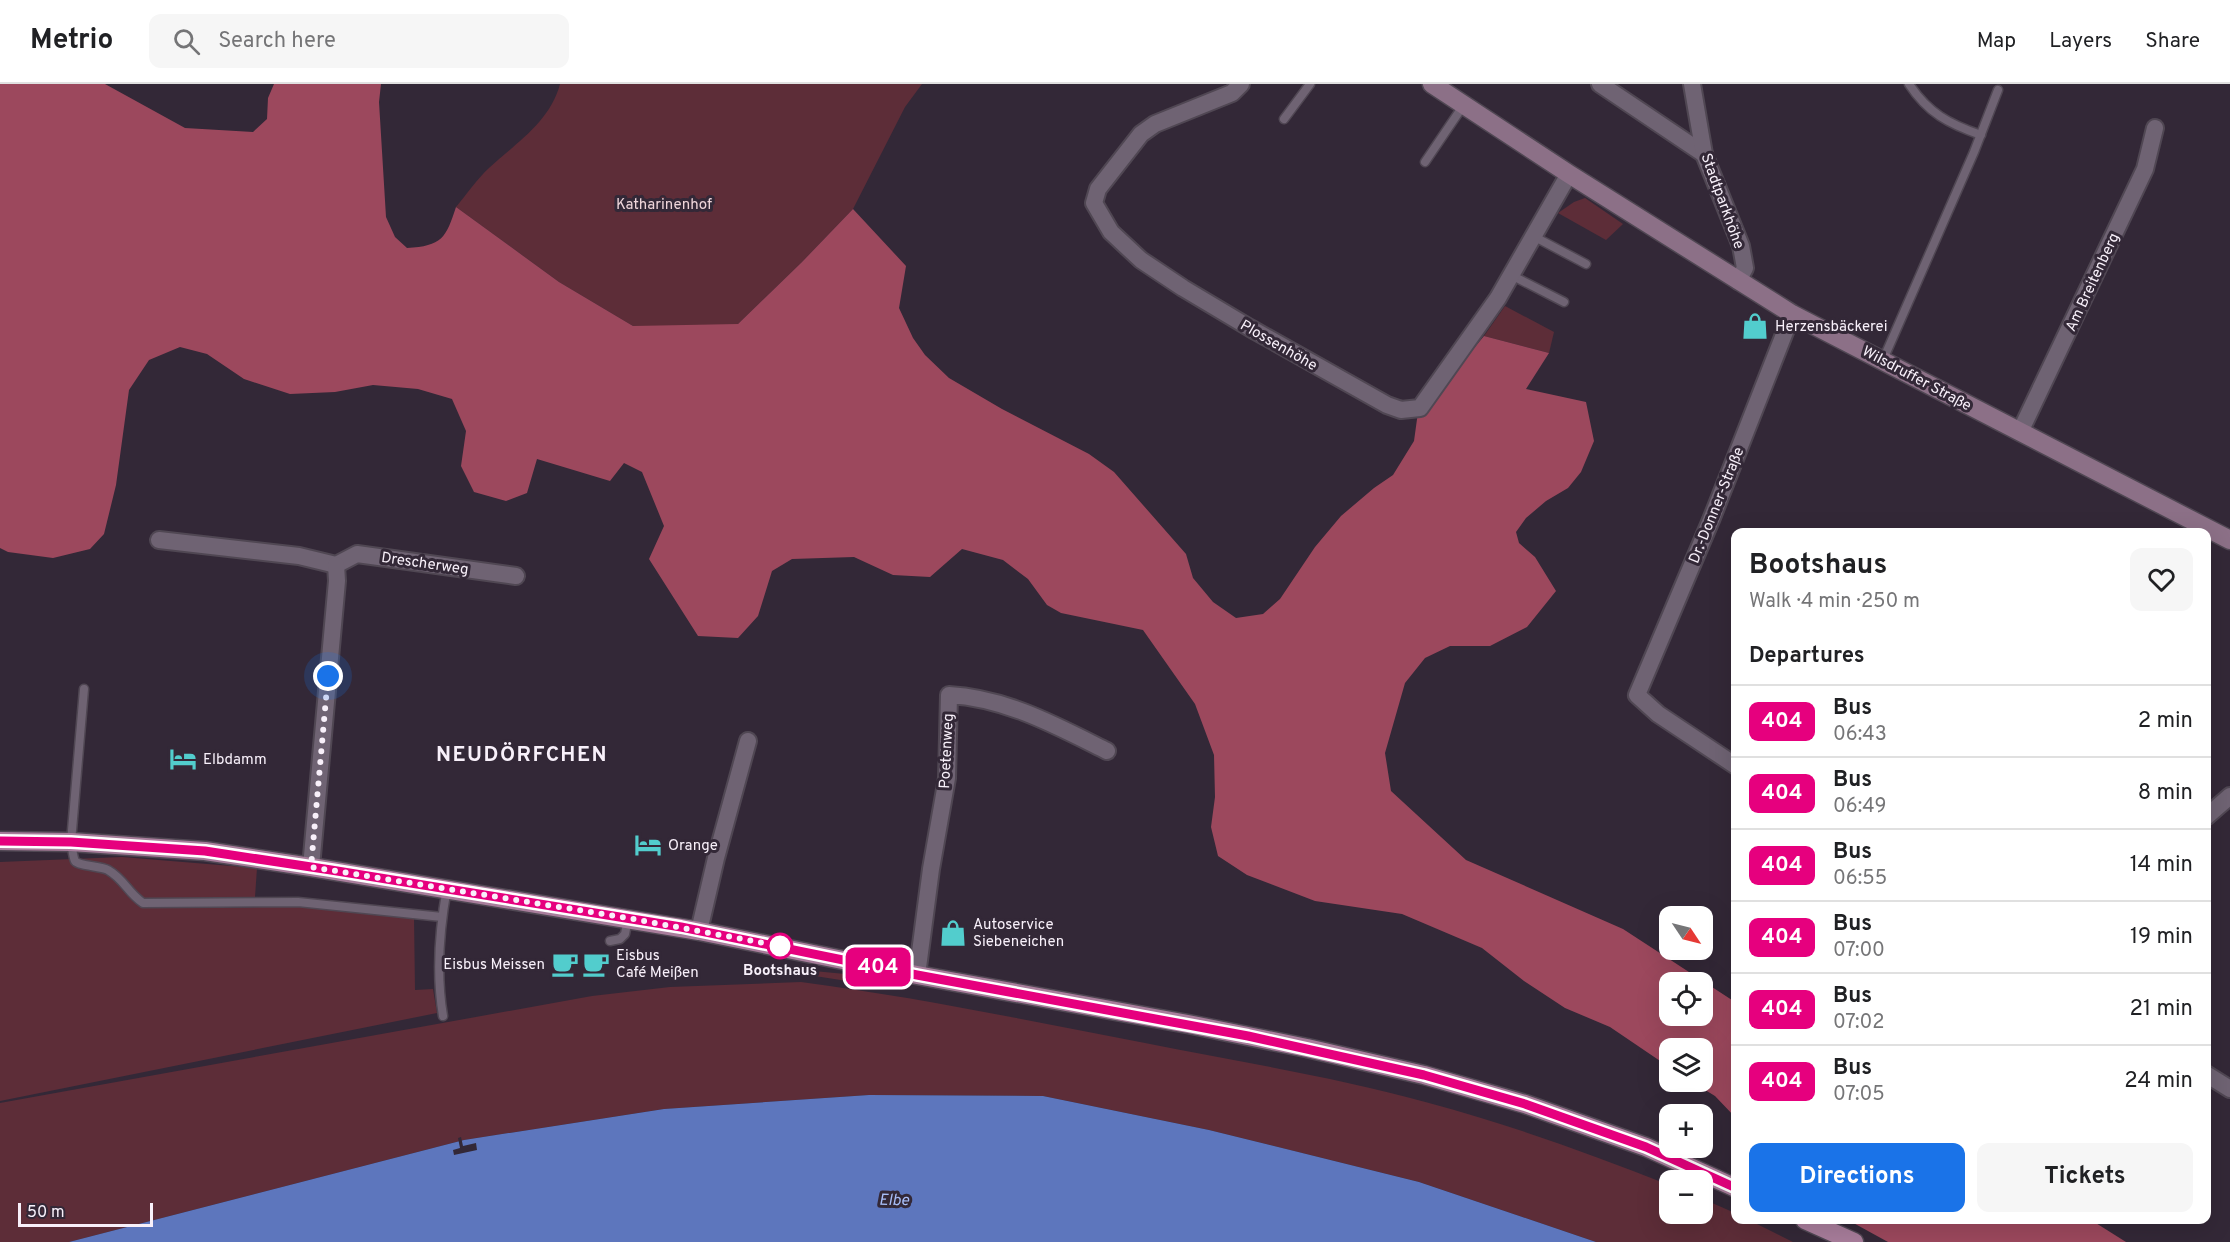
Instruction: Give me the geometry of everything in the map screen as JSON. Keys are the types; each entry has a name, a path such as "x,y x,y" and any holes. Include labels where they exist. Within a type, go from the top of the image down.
{"main road":[{"name":"Wilsdruffer Straße","path":"1432,84 1569,174 1792,314 2207,528"},
{"name":"Wilsdruffer Straße","path":"2211,530 2230,540"},
{"path":"0,841 71,842 205,851 311,867 628,918 917,975 1199,1026 1424,1075 1525,1104 1646,1147 1731,1186"},
{"path":"1814,1224 1854,1242"}],"street":[{"name":"Plossenhöhe","path":"1241,84 1232,93 1155,124 1141,134 1098,189 1094,203 1111,232 1141,260 1250,328 1387,405 1401,410 1420,408 1498,298 1569,174"},
{"path":"1600,84 1696,151 1704,154"},
{"name":"Stadtparkhöhe","path":"1692,84 1704,154 1741,246 1745,267 1738,281"},
{"name":"Am Breitenberg","path":"2020,432 2145,169 2155,128"},
{"name":"Dr.-Donner-Straße","path":"1731,763 1659,714 1637,694 1711,520 1792,314"},
{"path":"159,540 299,556 336,565 337,581 311,867"},
{"name":"Drescherweg","path":"336,565 357,554 516,576"},
{"name":"Poetenweg","path":"917,975 931,869 947,778 949,695 974,696 1038,717 1107,751"},
{"path":"699,931 748,741"},
{"path":"2211,813 2230,796"},
{"path":"2211,1077 2230,1089"}],"lane":[{"path":"1284,119 1310,84"},
{"path":"1909,84 1929,110 1961,128 1981,135"},
{"path":"1883,360 1981,135 1998,90"},
{"path":"1425,162 1463,106"},
{"path":"1533,236 1586,264"},
{"path":"1511,275 1564,302"},
{"path":"84,689 71,842 75,861 80,865 105,868 122,880 131,895 143,903 298,902 442,917"},
{"path":"443,1016 439,988 442,917 447,888"},
{"path":"610,941 620,939 625,934 628,918"}],"green space":[{"name":"Katharinenhof","path":"560,84 922,84 905,107 853,209 736,326 633,326 559,282 456,207 485,172 540,121 548,110"},
{"path":"1585,198 1623,224 1606,240 1558,213 1574,202"},
{"path":"1505,306 1554,332 1549,353 1484,336"},
{"path":"122,857 257,868 255,897 226,898 226,908 298,906 414,917 415,990 433,989 437,1013 0,1101 0,862"},
{"path":"803,970 877,977 876,981 905,985 905,990 802,974"},
{"path":"801,982 973,1010 1288,1070 1359,1085 1460,1112 1520,1130 1659,1181 1659,1224 1713,1224 1713,1203 1731,1211 1731,1224 1757,1224 1793,1242 1596,1242 1419,1182 1209,1130 1043,1096 869,1095 664,1109 464,1140 69,1242 0,1242 0,1103 592,996 670,987"}],"shaded area":[{"path":"0,84 105,84 185,128 253,132 267,119 268,98 274,84 381,84 379,102 386,217 395,237 407,248 435,242 445,233 456,207 559,282 633,326 738,324 853,209 906,266 899,308 913,338 925,355 949,378 1002,409 1089,454 1114,472 1186,554 1193,578 1213,602 1236,618 1263,614 1280,599 1315,547 1341,516 1393,475 1414,441 1418,412 1424,408 1484,336 1549,353 1526,389 1586,402 1594,441 1581,472 1568,488 1546,501 1526,518 1516,532 1519,543 1535,557 1556,591 1527,627 1490,646 1450,646 1425,658 1405,683 1385,753 1391,791 1466,860 1623,929 1659,952 1659,960 1671,960 1689,972 1659,972 1659,1026 1713,1026 1713,988 1731,999 1731,1113 1708,1092 1713,1092 1713,1038 1659,1038 1659,1060 1610,1027 1565,1008 1524,981 1482,948 1402,914 1315,901 1247,875 1218,856 1211,827 1215,797 1214,755 1195,704 1143,630 1061,613 1047,605 1028,579 1003,560 962,549 930,577 893,575 854,557 792,559 772,571 758,616 738,638 698,636 649,559 664,526 642,472 624,463 610,481 537,459 527,493 506,501 474,492 461,466 466,431 452,399 418,389 373,385 335,392 290,394 244,379 207,354 180,347 149,360 129,390 116,485 104,534 90,549 53,558 8,552 0,548"},
{"path":"1855,1224 2097,1224 2126,1242 1888,1242"}],"water":[{"name":"Elbe","path":"869,1095 1043,1096 1209,1130 1419,1182 1596,1242 69,1242 464,1140 664,1109"}],"pier":[{"path":"461,1137 463,1146 476,1143 477,1150 454,1155 453,1150 460,1148 458,1138"}],"bus line":[{"name":"404","path":"0,841 71,842 205,851 468,891 681,927 917,975 1188,1024 1424,1075 1525,1104 1646,1147 1731,1186"}],"place":[{"name":"Herzensbäckerei","path":"1755,326"},
{"name":"Elbdamm","path":"183,759"},
{"name":"Orange","path":"648,845"},
{"name":"Autoservice Siebeneichen","path":"953,933"},
{"name":"Bootshaus","path":"780,946"},
{"name":"Eisbus Meissen","path":"565,964"},
{"name":"Eisbus Café Meißen","path":"596,964"}],"district":[{"name":"NEUDÖRFCHEN","path":"522,754"}],"route":[{"path":"328,676 311,867 468,891 780,946"}]}
